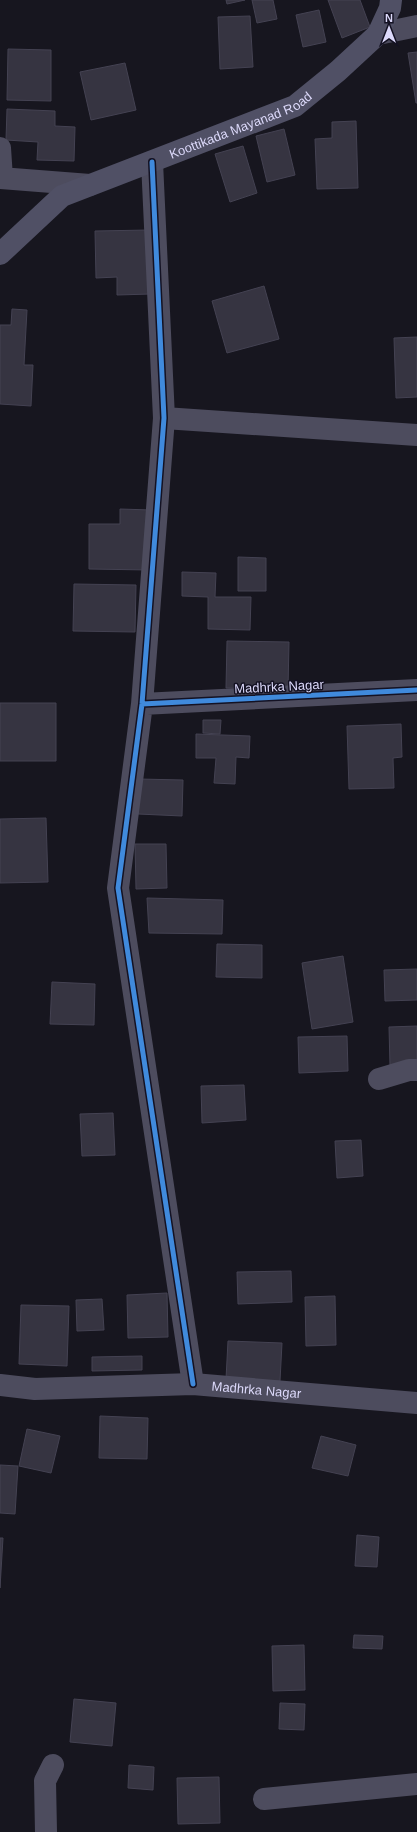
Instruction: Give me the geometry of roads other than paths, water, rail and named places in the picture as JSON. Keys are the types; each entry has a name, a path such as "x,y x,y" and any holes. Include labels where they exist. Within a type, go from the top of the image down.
{"main road":[{"name":"Koottikada Mayanad Road","path":"0,254 62,196 294,106 338,71 378,34 390,8 391,0"}],"street":[{"path":"378,34 417,26"},
{"path":"0,148 1,178 90,185"},
{"path":"152,162 164,418 142,704 118,888 193,1384"},
{"path":"164,418 417,436"},
{"name":"Madhrka Nagar","path":"142,704 417,690"},
{"path":"379,1079 409,1070 417,1070"},
{"name":"Madhrka Nagar","path":"0,1385 35,1389 193,1384 417,1403"},
{"path":"46,1832 45,1780 53,1766"},
{"path":"264,1800 417,1784"}]}
